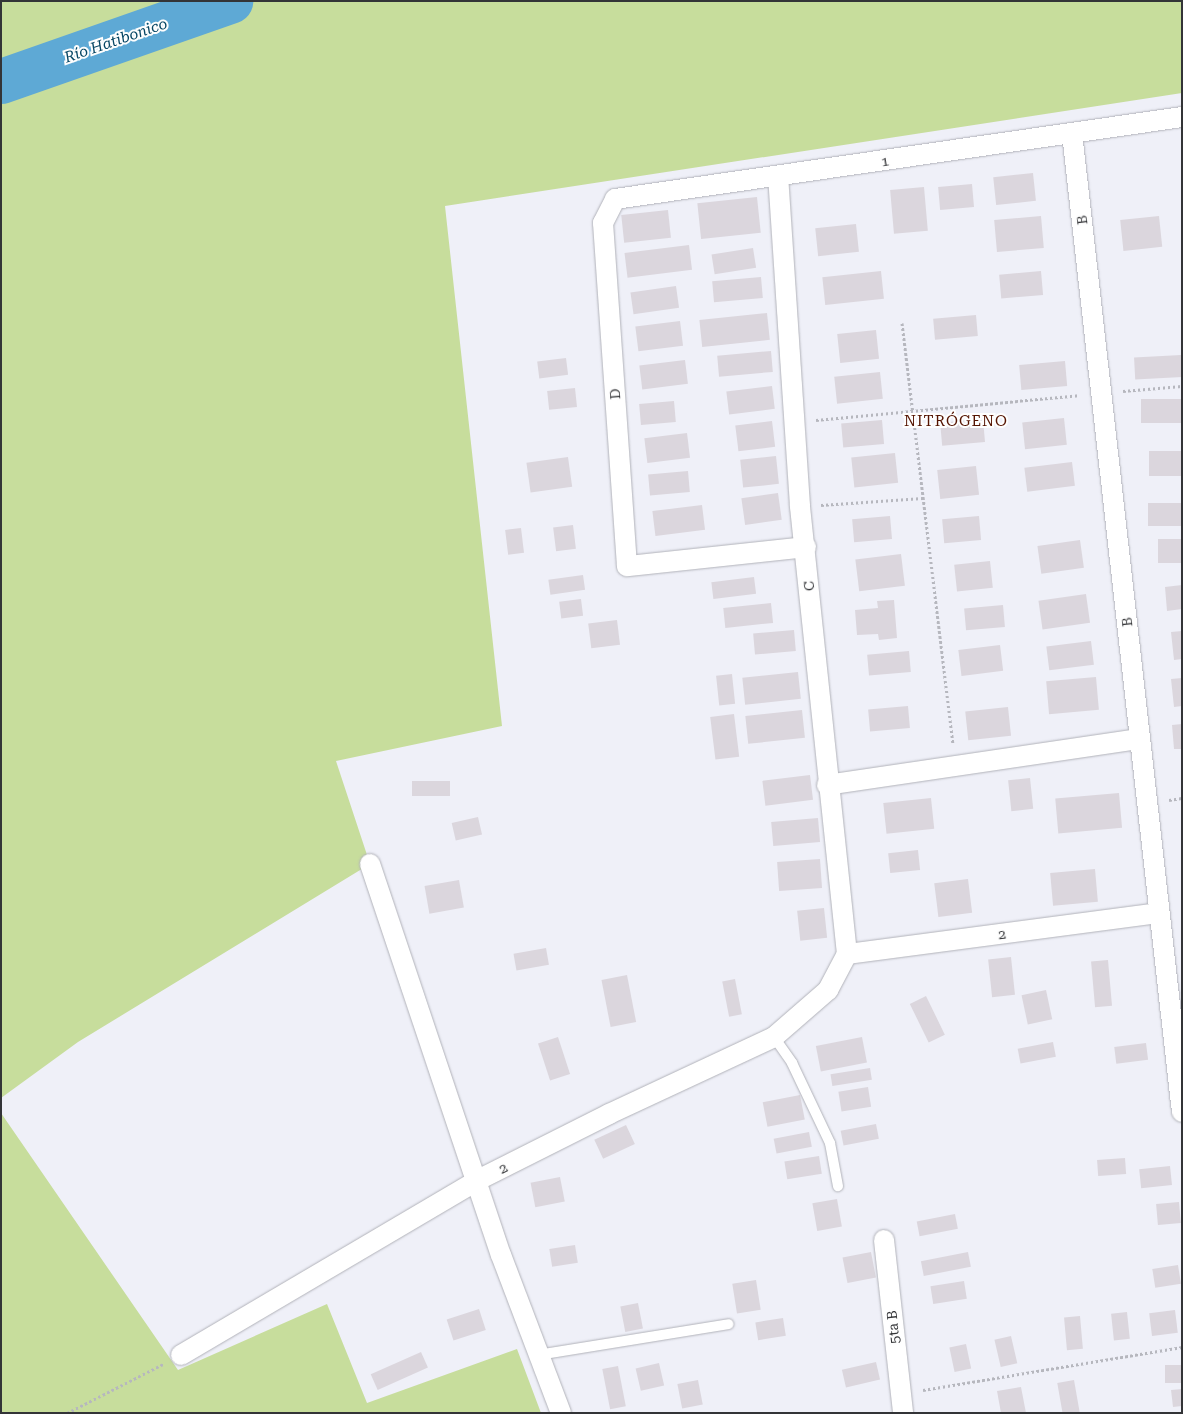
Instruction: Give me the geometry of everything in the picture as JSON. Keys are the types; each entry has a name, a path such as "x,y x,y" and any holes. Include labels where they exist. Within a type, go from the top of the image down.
{"street":[{"name":"1","path":"603,222 615,199 778,178 1182,117"},
{"name":"B","path":"1072,133 1103,393 1157,914 1182,1112"},
{"name":"C","path":"778,178 800,506 806,547 827,785 847,954"},
{"name":"D","path":"603,222 627,566 806,547"},
{"path":"827,785 1140,739"},
{"path":"370,864 478,1180 501,1255 561,1413"},
{"name":"2","path":"181,1355 478,1180 609,1114 774,1037 828,990 847,954 1157,914"},
{"name":"5ta B","path":"884,1240 902,1403"}],"lane":[{"path":"774,1037 792,1063 830,1143 838,1186"},
{"path":"538,1355 729,1324"}],"path":[{"path":"902,324 955,766"},
{"path":"793,422 1182,386"},
{"path":"800,506 923,498"},
{"path":"902,1403 1182,1347"},
{"path":"67,1413 181,1355"}],"green space":[{"path":"1,1 1182,1 1182,93 445,206 502,726 336,761 370,864 78,1042 1,1098"},
{"path":"1,1113 178,1370 327,1304 367,1403 517,1349 541,1413 1,1413"}],"building":[{"path":"1033,173 1036,201 996,205 993,177"},
{"path":"972,184 974,207 940,210 938,187"},
{"path":"924,187 928,231 894,234 890,190"},
{"path":"757,197 761,233 701,239 697,203"},
{"path":"668,210 671,238 624,243 621,215"},
{"path":"1041,216 1044,248 997,252 994,220"},
{"path":"1159,216 1162,247 1123,251 1120,220"},
{"path":"856,224 859,252 818,256 815,228"},
{"path":"689,245 692,270 628,278 624,253"},
{"path":"753,248 756,268 715,274 712,255"},
{"path":"881,271 884,299 825,305 822,277"},
{"path":"1041,271 1043,295 1001,299 999,275"},
{"path":"761,277 763,298 714,302 712,281"},
{"path":"676,286 679,308 634,314 630,292"},
{"path":"767,313 770,340 702,347 699,320"},
{"path":"976,315 978,336 935,340 933,319"},
{"path":"680,321 683,346 638,351 635,326"},
{"path":"876,330 879,359 840,363 837,334"},
{"path":"771,351 773,372 719,377 717,356"},
{"path":"1181,355 1182,377 1135,379 1134,357"},
{"path":"566,358 568,375 539,378 537,362"},
{"path":"685,360 688,384 642,389 639,366"},
{"path":"1065,361 1067,386 1021,390 1019,365"},
{"path":"880,372 883,399 837,404 834,377"},
{"path":"772,386 775,409 729,414 726,392"},
{"path":"575,388 577,407 549,410 547,391"},
{"path":"1141,399 1182,399 1182,423 1141,423"},
{"path":"674,401 676,422 641,425 639,404"},
{"path":"1064,418 1067,445 1025,449 1022,422"},
{"path":"983,419 985,442 942,446 940,423"},
{"path":"882,420 884,444 843,447 841,424"},
{"path":"772,421 775,447 738,451 735,426"},
{"path":"687,433 690,458 647,463 644,438"},
{"path":"1149,451 1182,451 1182,476 1149,476"},
{"path":"895,453 898,483 854,487 851,458"},
{"path":"776,456 779,484 743,488 740,460"},
{"path":"568,457 572,487 531,493 526,463"},
{"path":"1072,462 1075,486 1027,492 1024,468"},
{"path":"976,466 979,495 940,499 937,470"},
{"path":"688,471 690,492 650,495 648,474"},
{"path":"778,493 782,520 745,525 741,498"},
{"path":"1148,503 1182,503 1182,526 1148,526"},
{"path":"702,505 705,530 655,536 652,511"},
{"path":"890,516 892,539 854,542 852,519"},
{"path":"979,516 981,540 944,543 942,519"},
{"path":"573,525 576,549 556,551 553,527"},
{"path":"521,528 524,553 508,555 505,530"},
{"path":"1158,539 1182,539 1182,563 1158,563"},
{"path":"1080,540 1084,568 1041,574 1037,546"},
{"path":"901,554 905,586 859,591 855,560"},
{"path":"990,561 993,588 957,592 954,565"},
{"path":"583,575 585,590 550,595 548,580"},
{"path":"754,577 756,594 713,599 711,582"},
{"path":"1182,585 1182,609 1167,611 1165,587"},
{"path":"1086,594 1090,623 1043,629 1038,601"},
{"path":"581,599 583,616 561,619 559,602"},
{"path":"894,600 897,638 879,640 878,634 857,635 855,610 878,608 877,601"},
{"path":"771,603 773,623 725,628 723,608"},
{"path":"1003,605 1005,627 966,630 964,608"},
{"path":"617,620 620,645 591,648 588,624"},
{"path":"794,630 796,651 755,654 753,634"},
{"path":"1182,631 1182,659 1174,660 1171,632"},
{"path":"1091,641 1094,665 1049,670 1046,646"},
{"path":"1000,645 1003,671 961,676 958,650"},
{"path":"909,651 911,672 869,676 867,655"},
{"path":"798,672 801,699 745,705 742,678"},
{"path":"732,674 735,704 719,706 716,676"},
{"path":"1096,677 1099,710 1049,714 1046,681"},
{"path":"1182,678 1182,706 1174,707 1171,679"},
{"path":"908,706 910,728 870,731 868,709"},
{"path":"1008,707 1011,736 968,740 965,711"},
{"path":"802,710 805,738 748,744 745,716"},
{"path":"734,714 739,757 715,760 710,717"},
{"path":"1182,724 1182,749 1174,749 1172,725"},
{"path":"810,775 813,800 765,806 762,781"},
{"path":"1030,778 1033,809 1011,811 1008,780"},
{"path":"412,781 450,781 450,796 412,796"},
{"path":"1119,793 1122,828 1058,833 1055,799"},
{"path":"931,798 934,829 887,834 883,803"},
{"path":"478,817 482,835 456,841 452,823"},
{"path":"818,818 820,842 773,846 771,822"},
{"path":"918,850 920,870 890,873 888,853"},
{"path":"820,859 822,888 779,891 777,862"},
{"path":"1095,869 1098,902 1053,906 1050,873"},
{"path":"968,879 972,913 938,917 934,883"},
{"path":"459,880 464,908 429,914 425,886"},
{"path":"824,908 827,938 800,941 797,911"},
{"path":"546,948 549,965 516,970 514,954"},
{"path":"1011,957 1015,995 992,997 988,959"},
{"path":"1108,960 1112,1006 1095,1007 1091,961"},
{"path":"627,975 636,1022 611,1027 601,980"},
{"path":"735,979 742,1014 729,1017 722,981"},
{"path":"1046,990 1052,1019 1028,1025 1022,995"},
{"path":"926,996 945,1035 929,1043 910,1004"},
{"path":"558,1037 570,1074 550,1081 538,1043"},
{"path":"862,1037 867,1063 821,1071 816,1046"},
{"path":"1053,1042 1056,1057 1021,1064 1018,1049"},
{"path":"1146,1043 1148,1060 1116,1064 1114,1047"},
{"path":"870,1068 872,1080 832,1086 830,1074"},
{"path":"868,1087 871,1107 841,1111 838,1092"},
{"path":"800,1095 805,1120 767,1127 763,1102"},
{"path":"876,1124 879,1139 844,1146 841,1131"},
{"path":"626,1125 635,1144 603,1159 594,1140"},
{"path":"809,1132 812,1147 777,1154 774,1139"},
{"path":"819,1156 822,1174 787,1179 784,1161"},
{"path":"1125,1158 1126,1174 1098,1176 1097,1160"},
{"path":"1170,1166 1172,1185 1141,1188 1139,1169"},
{"path":"560,1177 565,1202 535,1207 531,1183"},
{"path":"837,1199 842,1227 817,1231 812,1203"},
{"path":"1179,1202 1181,1223 1158,1225 1156,1204"},
{"path":"955,1214 958,1229 920,1236 917,1221"},
{"path":"575,1245 578,1263 552,1267 549,1249"},
{"path":"871,1252 876,1278 847,1283 843,1258"},
{"path":"968,1252 971,1267 924,1276 921,1261"},
{"path":"1178,1265 1181,1284 1155,1288 1152,1269"},
{"path":"756,1280 761,1310 737,1313 732,1284"},
{"path":"964,1281 967,1299 933,1304 930,1286"},
{"path":"638,1303 643,1329 625,1332 620,1306"},
{"path":"479,1309 486,1330 453,1340 447,1320"},
{"path":"1175,1310 1178,1333 1152,1336 1149,1313"},
{"path":"1127,1312 1130,1339 1114,1341 1111,1314"},
{"path":"1080,1316 1083,1349 1067,1350 1064,1317"},
{"path":"783,1318 786,1336 758,1340 755,1322"},
{"path":"1011,1336 1017,1363 1001,1367 994,1340"},
{"path":"966,1344 971,1368 955,1372 949,1348"},
{"path":"421,1352 428,1368 378,1390 371,1374"},
{"path":"876,1362 880,1380 846,1387 842,1370"},
{"path":"659,1363 664,1385 641,1391 636,1368"},
{"path":"1165,1365 1182,1365 1182,1383 1165,1383"},
{"path":"618,1366 626,1406 610,1409 602,1369"},
{"path":"698,1380 703,1405 682,1409 677,1384"},
{"path":"1074,1380 1080,1413 1063,1413 1057,1383"},
{"path":"1021,1387 1026,1413 1001,1413 997,1391"},
{"path":"1182,1389 1182,1406 1173,1407 1171,1390"}],"waterway":[{"name":"Río Hatibonico","path":"1,81 230,1"}],"district":[{"name":"NITRÓGENO","path":"956,422"}]}
